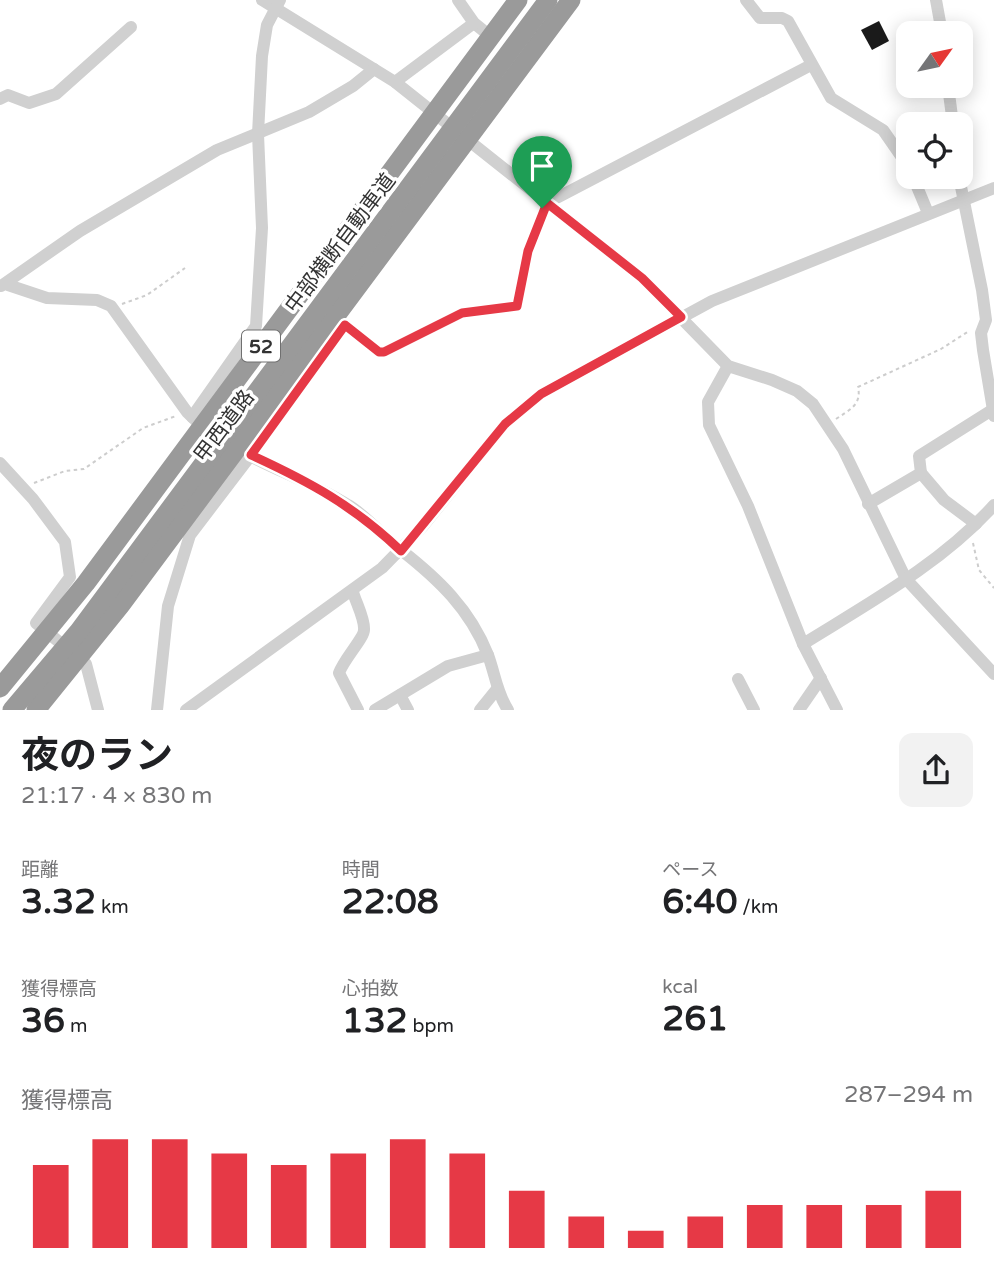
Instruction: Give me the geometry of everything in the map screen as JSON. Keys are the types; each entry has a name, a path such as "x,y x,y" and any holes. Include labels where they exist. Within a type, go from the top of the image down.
{"highway":[{"name":"甲西道路","path":"0,688 47,632 194,418 434,113 518,0"},
{"name":"中部横断自動車道","path":"12,710 79,631 548,0"},
{"name":"中部横断自動車道","path":"22,710 83,637 157,540 557,0"},
{"name":"甲西道路","path":"36,710 243,452 466,139 571,0"}],"street":[{"path":"262,0 277,4 395,82 642,278 728,366 797,391 813,404 829,424 906,579 994,674"},
{"path":"458,0 474,23 490,36"},
{"path":"746,0 760,18 788,21 831,98 883,130 896,149"},
{"path":"936,0 940,21"},
{"path":"194,418 256,327 262,228 258,134 262,56 267,25 277,4"},
{"path":"395,82 474,23"},
{"path":"0,99 8,95 29,103 56,94 131,27"},
{"path":"547,203 811,65"},
{"path":"4,286 80,231 217,150 309,112 354,86 374,69"},
{"path":"186,710 353,592 401,551 505,424 541,394 724,296 994,188"},
{"path":"918,189 928,213"},
{"path":"959,189 961,202 971,229 986,320 981,333 993,413 919,456 921,473 944,500 974,525"},
{"path":"4,286 47,298 97,300 111,306 194,418 243,452 310,482 351,507 450,592 488,655 497,689 508,710"},
{"path":"728,366 708,402 709,425 748,506 803,644 837,710"},
{"path":"157,710 168,606 190,535 243,452"},
{"path":"0,463 24,488 65,542 70,577 36,624 86,664 98,710"},
{"path":"868,504 921,473"},
{"path":"803,644 906,579 974,525 994,505"},
{"path":"353,592 365,627 364,634 344,658 339,673 358,710"},
{"path":"375,710 448,666 488,655"},
{"path":"799,710 821,678"},
{"path":"738,679 754,710"},
{"path":"480,710 497,689"},
{"path":"400,695 408,710"}],"path":[{"path":"345,325 379,352 384,352 462,313 517,306 528,251 547,203"},
{"path":"111,306 147,295 185,268"},
{"path":"829,424 856,405 860,397 858,387 941,349 986,320"},
{"path":"24,488 65,471 83,469 143,428 194,418"},
{"path":"974,525 973,548 979,570 994,588"}],"building":[{"path":"879,21 889,41 872,50 861,30"}],"route":[{"path":"547,203 642,278 681,317 541,394 522,408 505,424 401,551 351,507 310,482 251,455 345,325 379,352 384,352 462,313 517,306 521,300 528,251 542,208 547,203"}]}
